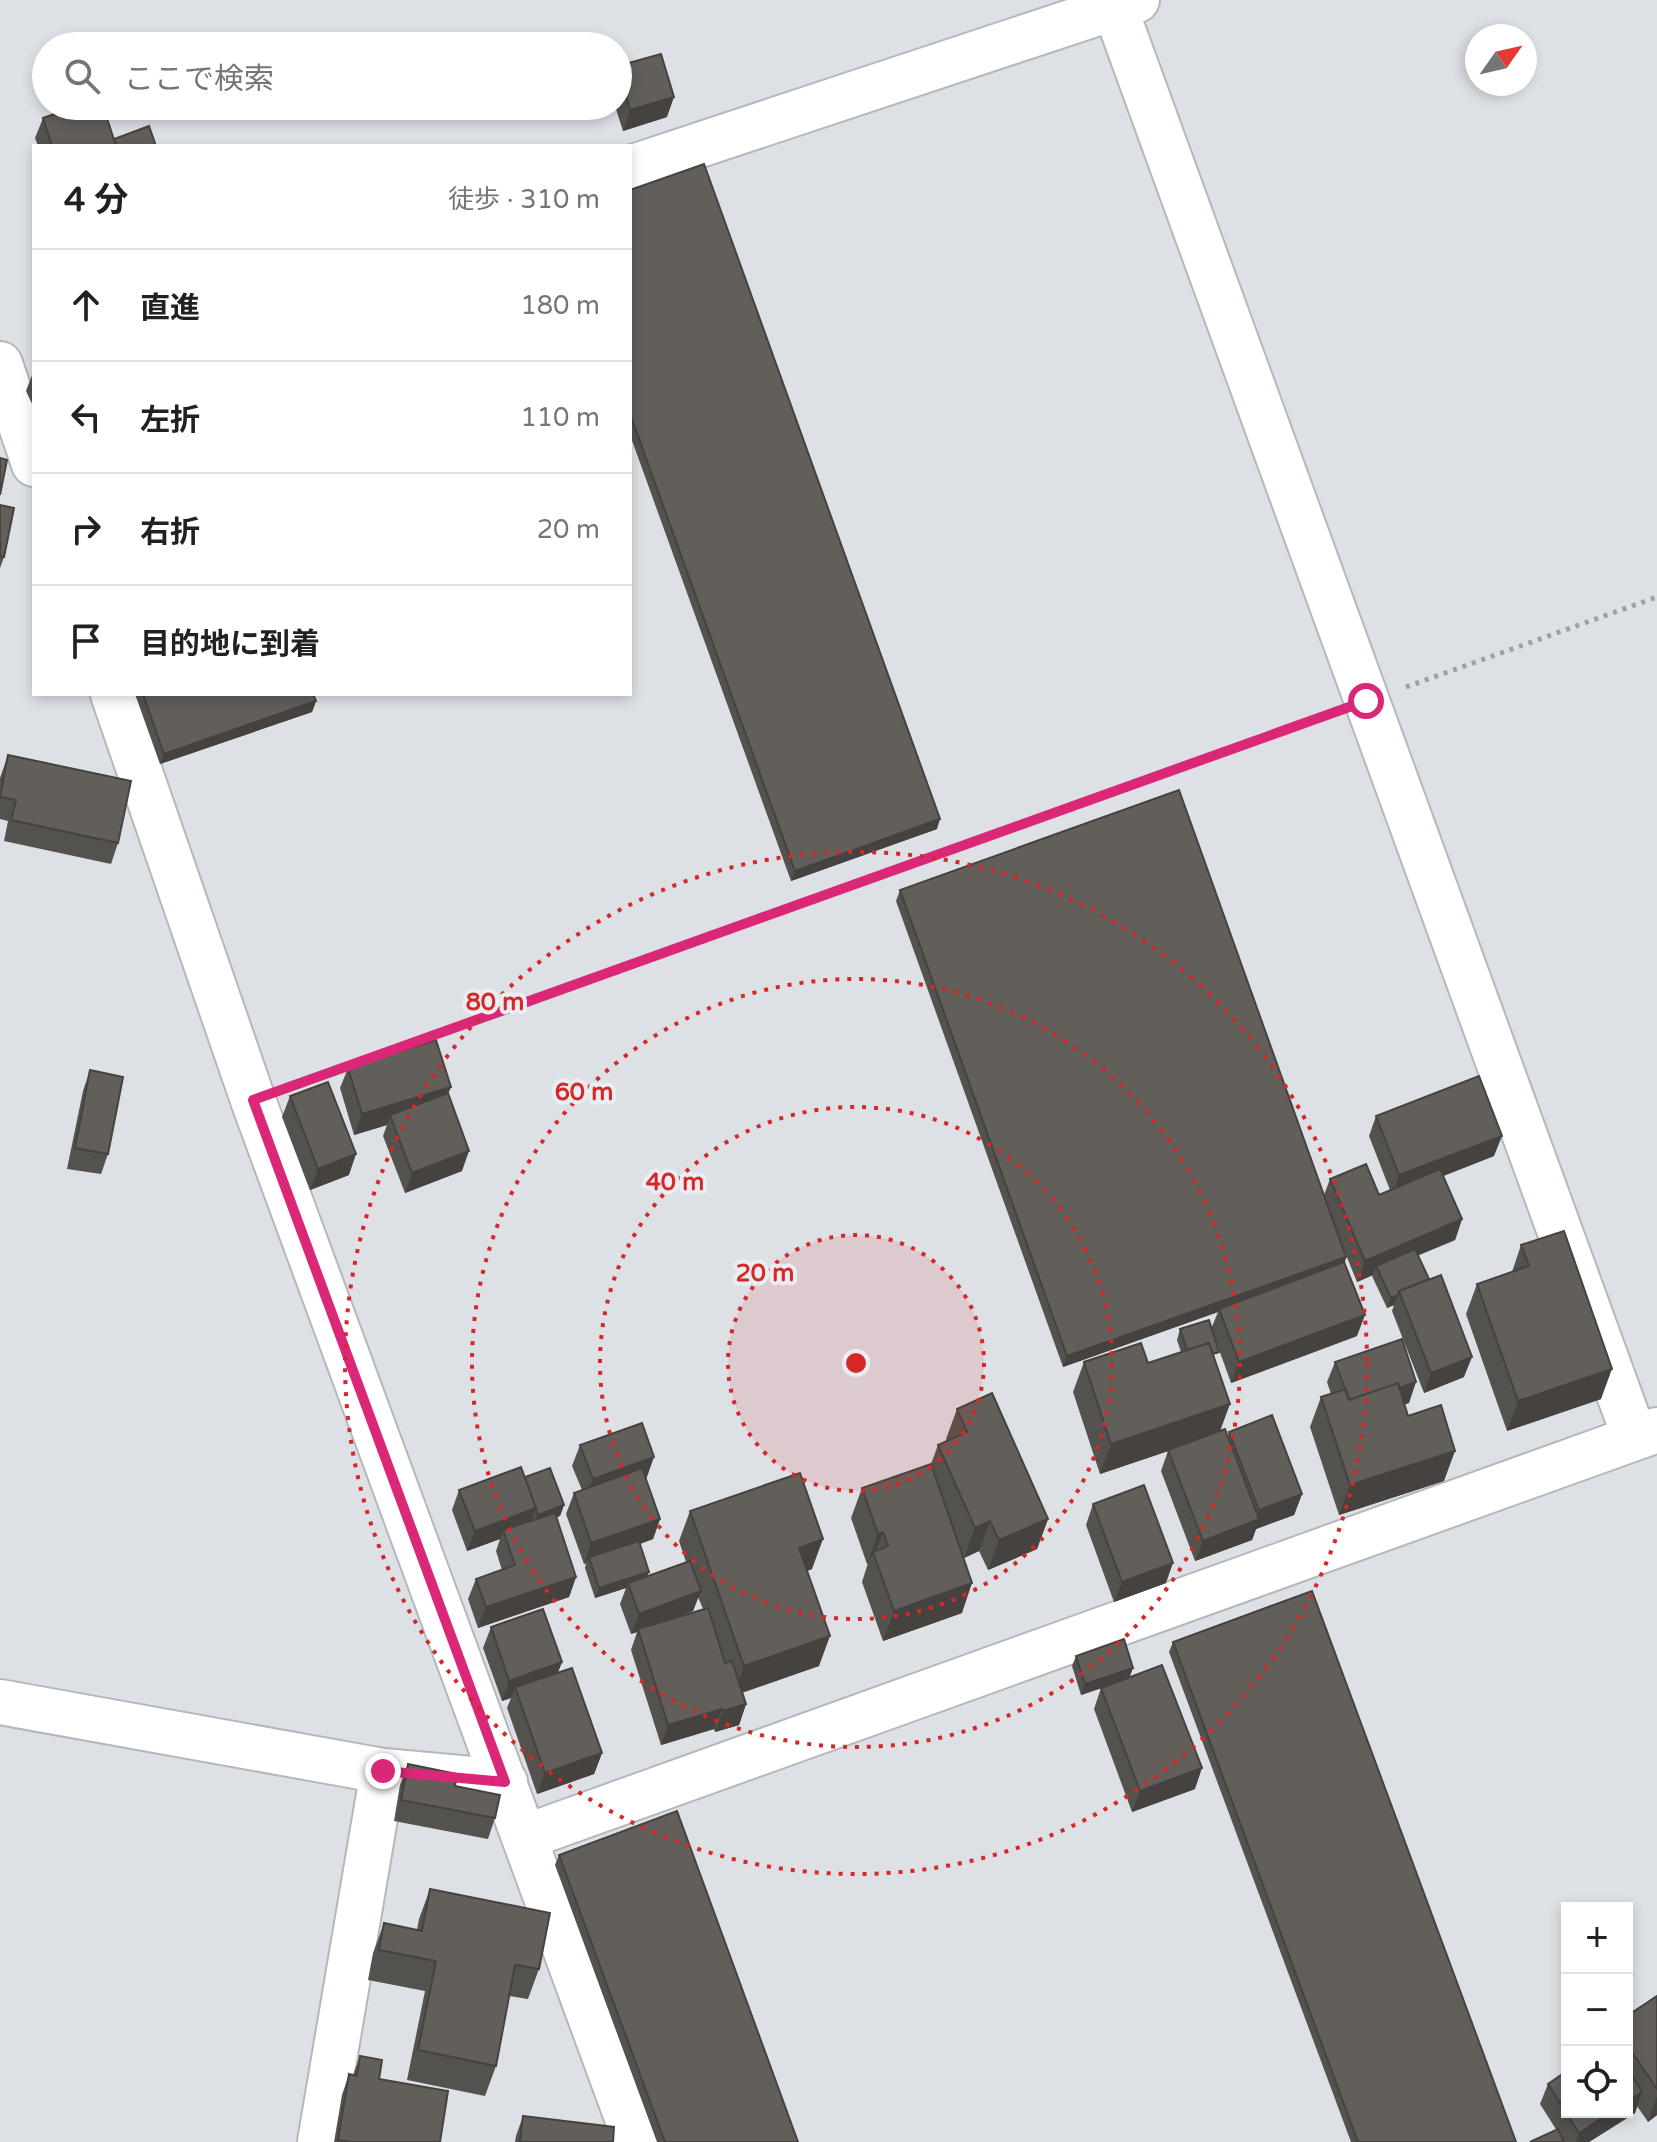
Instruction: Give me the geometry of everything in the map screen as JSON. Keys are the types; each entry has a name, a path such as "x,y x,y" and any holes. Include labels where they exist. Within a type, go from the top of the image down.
{"street":[{"path":"525,1837 1646,1434 1366,701 1121,3 632,167"},
{"path":"12,368 32,455"},
{"path":"114,696 253,1100 636,2142"},
{"path":"0,1702 383,1771 505,1782"},
{"path":"320,2142 383,1771"}],"path":[{"path":"253,1100 1657,597"}],"building":[{"path":"661,54 674,97 632,109 632,62"},
{"path":"44,120 108,120 115,144 51,144"},
{"path":"149,126 155,144 116,144 114,139"},
{"path":"704,164 940,819 795,871 632,420 632,189"},
{"path":"0,458 7,460 0,495"},
{"path":"0,505 14,508 4,557 0,556"},
{"path":"144,696 314,696 316,701 164,754"},
{"path":"8,755 131,781 118,843 11,820 16,800 0,797"},
{"path":"1179,790 1346,1257 1067,1356 900,890"},
{"path":"436,1040 451,1087 362,1114 348,1068"},
{"path":"90,1070 123,1077 108,1154 75,1148"},
{"path":"1479,1076 1502,1136 1399,1175 1376,1116"},
{"path":"328,1082 356,1154 318,1169 290,1096"},
{"path":"448,1093 469,1151 412,1173 390,1115"},
{"path":"1366,1164 1379,1195 1440,1169 1462,1219 1365,1261 1330,1179"},
{"path":"1564,1231 1612,1369 1518,1401 1477,1284 1529,1266 1521,1245"},
{"path":"1415,1249 1429,1279 1399,1291 1391,1298 1376,1266"},
{"path":"1344,1262 1365,1315 1239,1362 1219,1309"},
{"path":"1441,1275 1472,1357 1431,1373 1399,1291"},
{"path":"1209,1320 1219,1352 1213,1354 1209,1343 1187,1350 1180,1329"},
{"path":"1402,1339 1416,1382 1399,1388 1398,1383 1349,1400 1335,1362"},
{"path":"1141,1343 1148,1363 1209,1343 1230,1404 1111,1444 1084,1362"},
{"path":"1398,1383 1408,1416 1441,1405 1455,1451 1350,1485 1321,1397 1346,1389 1349,1400"},
{"path":"992,1393 1048,1519 999,1540 990,1521 975,1528 938,1445 967,1432 957,1409"},
{"path":"1272,1415 1302,1494 1259,1510 1229,1432"},
{"path":"642,1423 654,1457 593,1479 580,1445"},
{"path":"1225,1429 1259,1519 1203,1541 1168,1450"},
{"path":"931,1464 972,1583 894,1611 873,1552 888,1546 883,1532 878,1534 862,1488"},
{"path":"521,1467 536,1508 475,1531 459,1490"},
{"path":"550,1468 564,1505 538,1515 525,1477"},
{"path":"642,1468 660,1519 591,1543 574,1493"},
{"path":"800,1473 823,1539 799,1548 830,1636 744,1666 690,1511"},
{"path":"1144,1485 1173,1563 1122,1582 1093,1504"},
{"path":"555,1513 576,1577 486,1607 476,1579 515,1565 503,1530"},
{"path":"639,1541 649,1572 599,1588 589,1557"},
{"path":"690,1561 701,1591 639,1614 628,1583"},
{"path":"1312,1591 1516,2142 1358,2142 1173,1642"},
{"path":"708,1608 725,1663 732,1661 746,1704 668,1725 638,1629"},
{"path":"543,1609 562,1662 509,1681 491,1627"},
{"path":"1124,1639 1133,1668 1085,1684 1076,1656"},
{"path":"1162,1665 1202,1768 1140,1791 1101,1688"},
{"path":"572,1668 602,1753 545,1773 515,1687"},
{"path":"408,1764 457,1774 455,1786 500,1795 495,1818 401,1800"},
{"path":"677,1811 798,2142 665,2142 559,1855"},
{"path":"430,1889 550,1913 539,1969 515,1965 496,2066 418,2050 436,1961 379,1950 384,1923 422,1931"},
{"path":"1657,1996 1657,2089 1633,2054 1633,2012"},
{"path":"360,2056 382,2060 379,2079 448,2091 440,2142 338,2140 349,2074 357,2076"},
{"path":"1561,2075 1561,2105 1548,2084"},
{"path":"1633,2078 1642,2092 1633,2098"},
{"path":"523,2116 614,2127 613,2142 520,2142"},
{"path":"1570,2118 1602,2118 1579,2133"},
{"path":"1558,2129 1564,2142 1530,2142"}],"route":[{"path":"383,1771 505,1782 253,1100 1366,701"}]}
